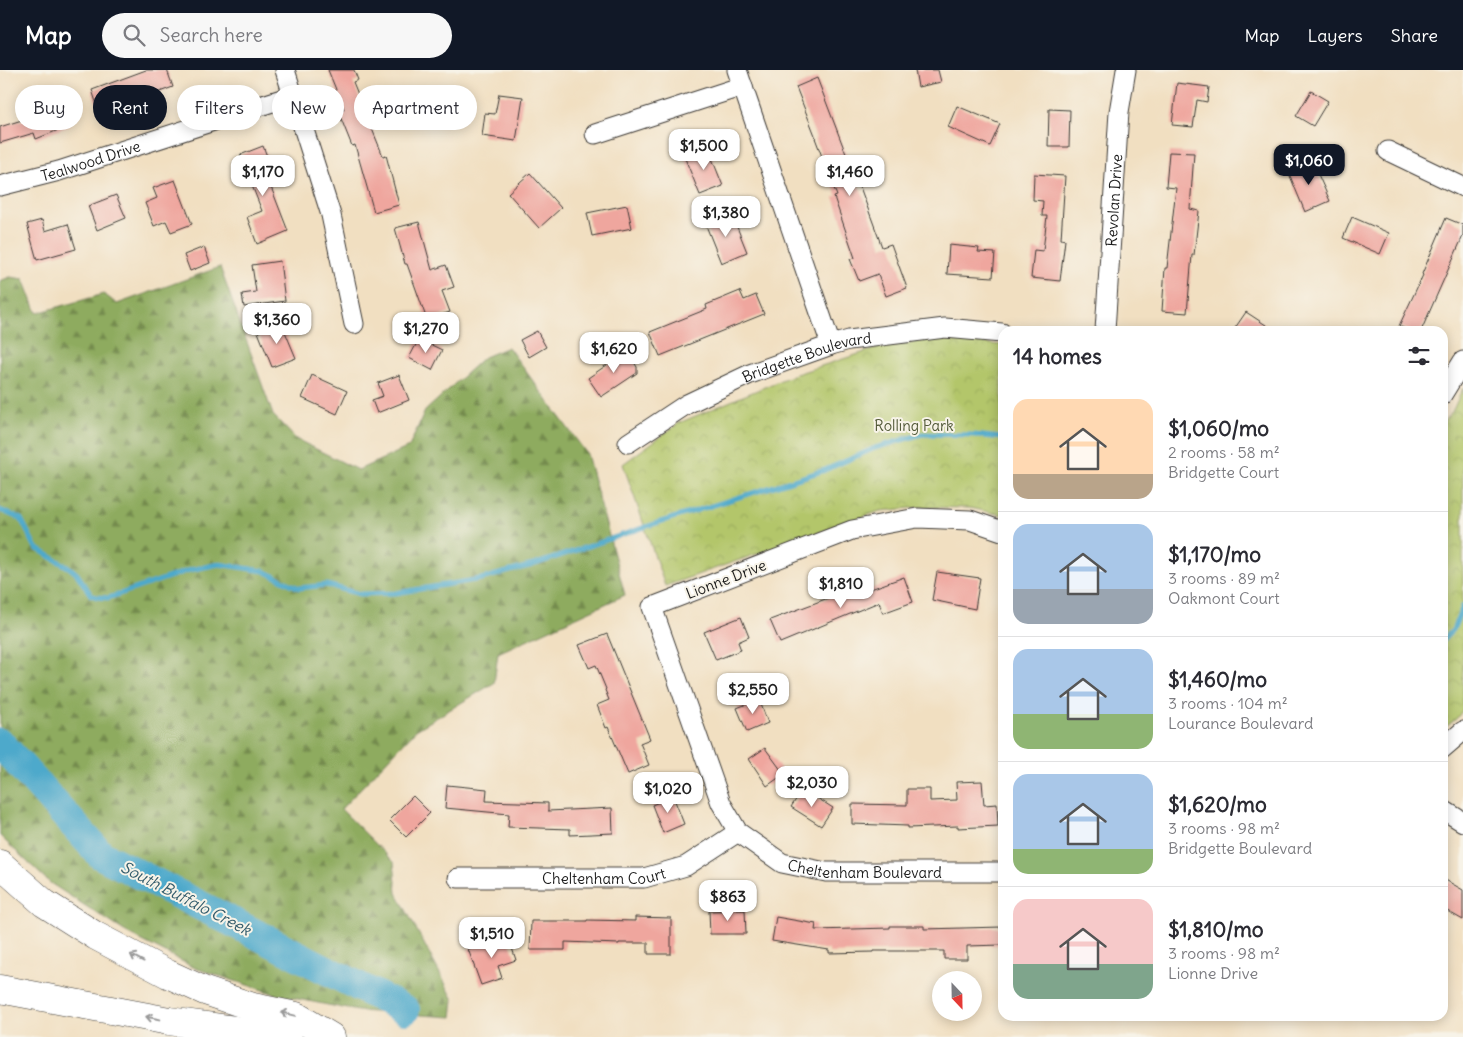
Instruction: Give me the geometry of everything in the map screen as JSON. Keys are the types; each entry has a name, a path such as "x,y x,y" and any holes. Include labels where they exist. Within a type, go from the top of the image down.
{"highway":[{"path":"0,864 44,903 96,936 160,970 213,993 253,1007 296,1016 331,1037"},
{"path":"0,989 169,1021 288,1037"}],"street":[{"path":"285,70 290,85"},
{"name":"Revolan Drive","path":"1105,326 1119,112 1126,70"},
{"path":"595,134 740,78 831,345"},
{"name":"Tealwood Drive","path":"0,186 59,171 272,103"},
{"path":"304,130 331,216 354,324"},
{"path":"1388,151 1463,188"},
{"name":"Bridgette Boulevard","path":"628,443 687,404 750,374 831,345 849,340 945,328 998,333"},
{"path":"1448,385 1463,361"},
{"name":"Lionne Drive","path":"652,607 852,530 917,518 970,520 998,530"},
{"name":"Cheltenham Boulevard","path":"652,607 721,803 738,832 782,863 826,872 998,872"},
{"path":"1448,744 1463,731"},
{"path":"1448,813 1463,822"},
{"name":"Cheltenham Court","path":"458,878 644,878 686,866 738,832"}],"green space":[{"path":"220,267 273,415 296,439 358,470 409,447 425,411 484,357 508,347 587,454 625,595 498,653 494,683 416,730 341,809 394,862 397,893 454,1000 452,1017 358,1011 278,995 195,968 129,934 50,883 0,836 0,281 10,277 24,279 37,313 104,294 117,304"},
{"name":"Rolling Park","path":"936,339 998,345 998,514 970,508 922,507 880,511 665,586 623,464 679,423 793,375 884,346"},
{"path":"1463,388 1463,710 1448,725 1448,416"}],"building":[{"path":"146,70 167,70 173,87 167,89 167,85 106,85"},
{"path":"328,70 354,70 358,80 353,82 354,130 372,130 383,156 386,155 399,205 374,212 355,145 352,146 344,126 344,85 334,85"},
{"path":"915,70 938,70 941,82 918,87"},
{"path":"817,78 882,247 891,244 907,288 886,296 878,274 859,281 850,259 855,258 834,197 837,196 796,87"},
{"path":"1177,83 1209,87 1207,102 1197,100 1193,127 1172,125"},
{"path":"1311,91 1328,101 1313,126 1296,116"},
{"path":"499,94 523,97 516,141 482,136 485,113 495,114"},
{"path":"957,106 1000,124 990,146 948,127"},
{"path":"1049,109 1070,110 1069,147 1048,147"},
{"path":"15,122 15,130 58,130 36,139 34,133 0,143 0,127"},
{"path":"263,146 276,179 269,182 288,231 257,244 247,217 262,211 240,155"},
{"path":"707,146 723,186 700,195 684,156"},
{"path":"1169,152 1194,153 1190,209 1199,211 1194,255 1192,255 1187,313 1162,311 1165,268 1167,268 1176,188 1166,187"},
{"path":"1312,161 1330,201 1305,212 1288,171"},
{"path":"530,173 561,208 539,228 508,193"},
{"path":"1034,174 1065,176 1061,239 1065,240 1060,281 1031,278 1034,250 1043,251 1047,216 1042,216 1043,201 1033,200"},
{"path":"175,180 192,224 171,232 166,221 154,226 145,203 157,198 153,188"},
{"path":"116,195 126,218 97,230 88,206"},
{"path":"627,205 632,228 592,236 587,213"},
{"path":"731,212 747,252 721,263 705,223"},
{"path":"1352,217 1389,233 1380,254 1343,238"},
{"path":"1446,218 1463,225 1463,236 1423,326 1399,326"},
{"path":"42,220 45,231 68,224 76,249 37,260 27,224"},
{"path":"419,222 432,270 446,265 454,287 442,291 450,312 427,320 407,264 405,264 395,228"},
{"path":"949,245 979,248 978,252 995,253 993,277 947,274"},
{"path":"204,247 210,263 190,271 184,255"},
{"path":"280,261 285,301 244,307 242,294 256,292 252,265"},
{"path":"740,291 744,300 756,295 764,314 660,356 650,332 707,309 706,305"},
{"path":"1246,312 1267,326 1236,326"},
{"path":"281,322 296,358 272,367 258,332"},
{"path":"537,331 546,347 529,357 520,340"},
{"path":"419,339 442,350 432,370 409,358"},
{"path":"627,351 637,367 637,373 601,397 588,378"},
{"path":"312,375 347,391 337,414 302,398"},
{"path":"399,375 409,400 377,413 372,400 383,396 378,383"},
{"path":"937,572 980,578 975,609 932,600"},
{"path":"904,577 913,602 883,613 879,602 780,643 770,620 852,589 854,595"},
{"path":"741,617 749,637 738,642 741,650 716,660 704,632"},
{"path":"607,634 650,739 640,743 649,765 628,774 597,705 609,700 606,689 596,665 589,668 579,645"},
{"path":"759,699 768,723 747,732 737,708"},
{"path":"765,748 784,774 767,786 749,759"},
{"path":"982,781 984,805 997,804 998,826 908,828 908,826 852,824 852,804 907,805 907,789 930,789 930,801 957,800 956,782"},
{"path":"447,785 487,789 486,801 548,803 548,811 612,808 613,833 570,835 570,829 508,827 509,814 445,808"},
{"path":"803,789 833,808 821,826 791,807"},
{"path":"413,796 430,813 406,837 389,820"},
{"path":"673,796 684,824 663,833 652,805"},
{"path":"1448,881 1463,890 1463,920 1448,911"},
{"path":"745,910 746,934 710,934 709,911"},
{"path":"635,917 671,918 671,954 648,954 648,943 565,942 565,950 530,950 531,921 635,921"},
{"path":"776,917 816,924 815,930 890,928 890,926 924,926 924,929 998,927 998,945 967,946 967,959 944,959 944,951 829,953 829,950 772,941"},
{"path":"508,936 516,960 498,966 502,978 481,985 468,949"}],"waterway":[{"path":"0,510 21,519 36,548 70,568 77,574 91,595 97,597 108,598 190,570 219,564 264,571 299,588 327,585 360,594 396,593 481,579 533,565 660,522 825,470 875,448 922,434 998,438"},
{"path":"1448,635 1453,630 1463,606"},
{"name":"South Buffalo Creek","path":"0,743 101,855 405,1010"}]}
